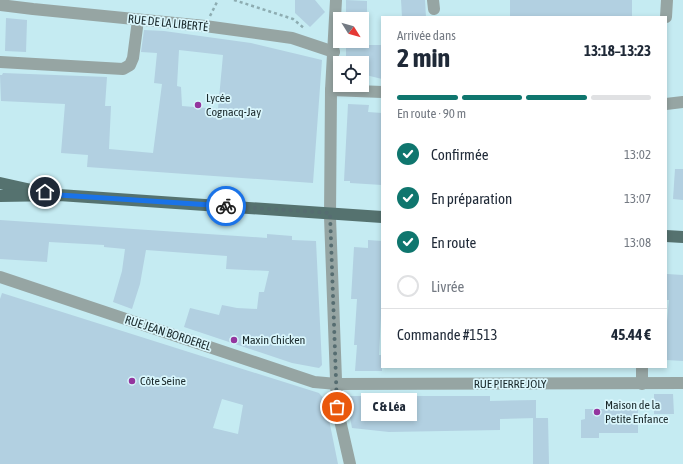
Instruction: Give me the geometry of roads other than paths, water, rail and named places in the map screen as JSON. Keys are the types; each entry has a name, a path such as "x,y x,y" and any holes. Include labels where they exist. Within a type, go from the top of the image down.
{"main road":[{"path":"0,183 59,195"},
{"path":"0,196 59,195 381,217"},
{"path":"667,236 683,237"}],"street":[{"path":"336,0 331,90 330,213 337,407 350,464"},
{"path":"666,0 666,16"},
{"name":"RUE DE LA LIBERTÉ","path":"0,5 204,26 292,38 334,52"},
{"path":"0,62 123,68 130,65 134,58 138,20"},
{"path":"331,90 381,92"},
{"path":"667,104 683,102"},
{"name":"RUE JEAN BORDEREL","path":"0,277 314,382 336,384"},
{"path":"642,368 642,384"},
{"name":"RUE PIERRE JOLY","path":"336,384 683,383"}],"place":[{"name":"Lycée Cognacq-Jay","path":"198,105"},
{"name":"Maxin Chicken","path":"234,340"},
{"name":"Côte Seine","path":"132,381"},
{"name":"C & Léa","path":"337,407"},
{"name":"Maison de la Petite Enfance","path":"597,412"}]}
